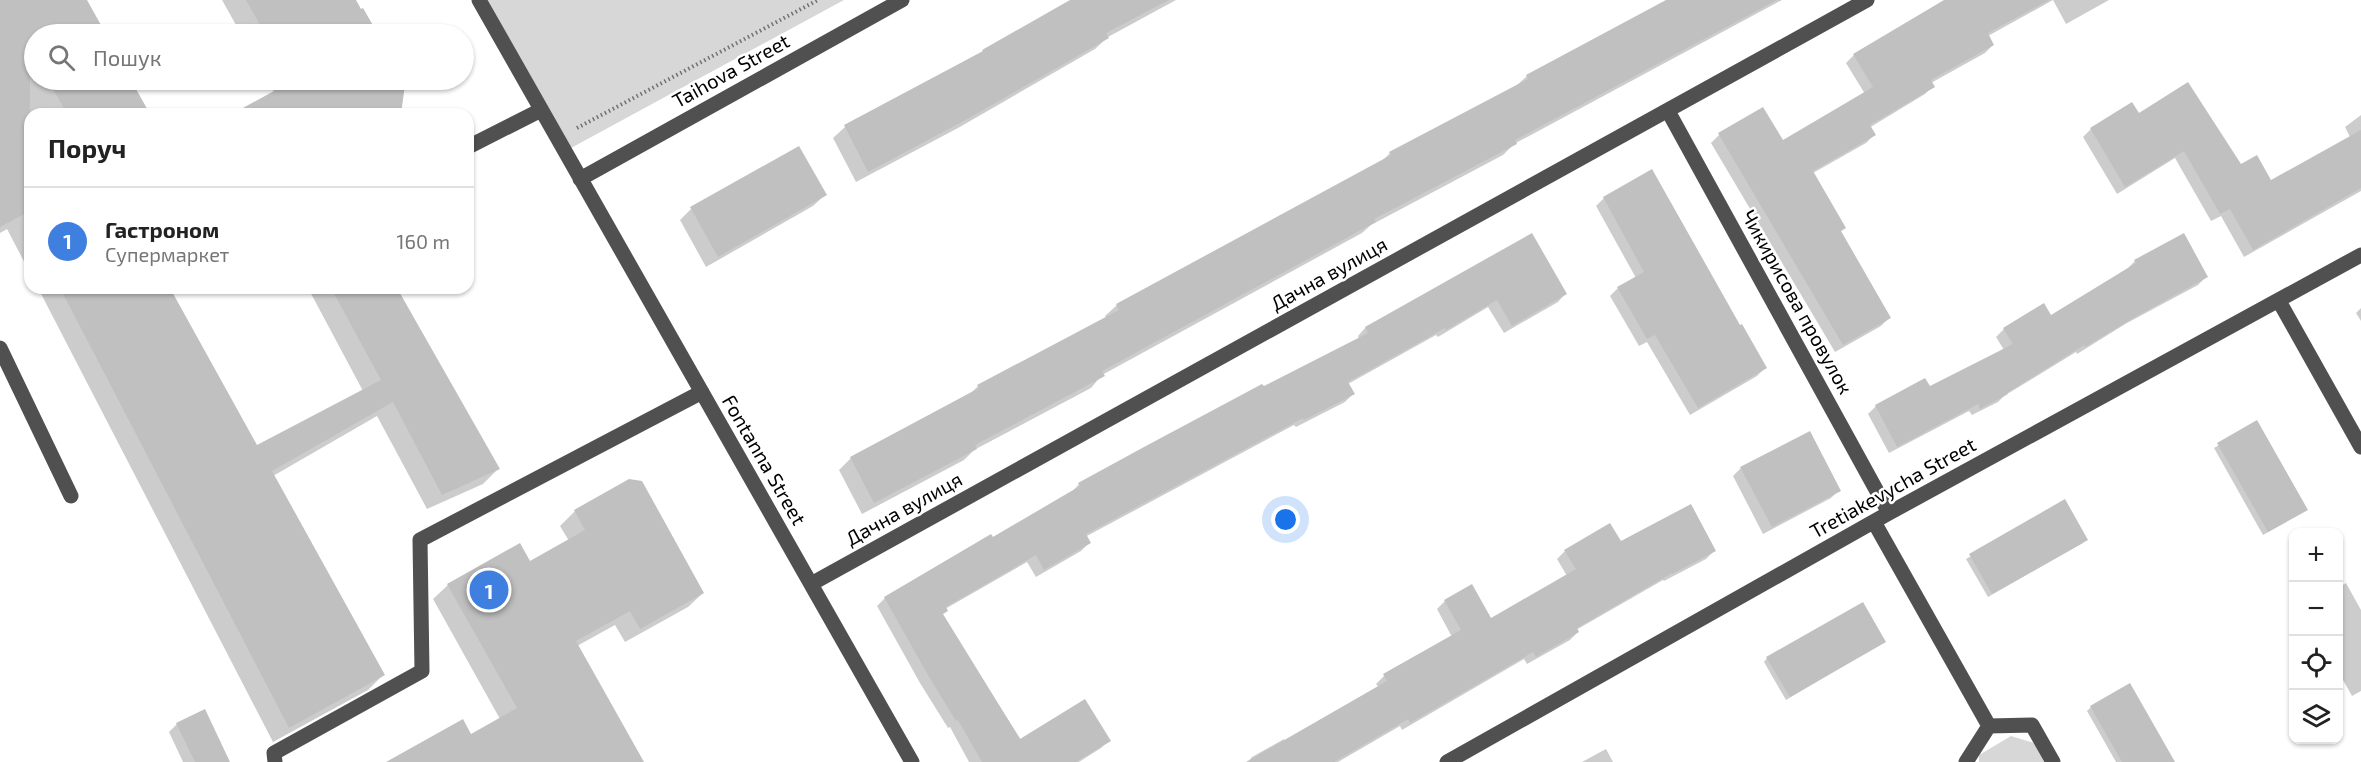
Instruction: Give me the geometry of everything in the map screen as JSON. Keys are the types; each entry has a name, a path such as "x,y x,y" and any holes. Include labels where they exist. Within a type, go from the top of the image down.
{"street":[{"name":"Fontanna Street","path":"479,0 912,762"},
{"name":"Taihova Street","path":"580,179 902,0"},
{"name":"Дачна вулиця","path":"811,584 1867,0"},
{"path":"474,144 541,110"},
{"name":"Чикирисова провулок","path":"1668,111 1889,513"},
{"name":"Tretiakevycha Street","path":"1452,761 1889,513 2361,255"},
{"path":"2278,301 2361,447"},
{"path":"0,348 71,496"},
{"path":"275,762 274,753 422,670 420,540 702,392"},
{"path":"1874,522 1989,726"},
{"path":"1989,726 2032,725 2053,762"},
{"path":"1966,762 1989,726"}],"path":[{"path":"557,138 818,0"}],"shaded area":[{"path":"487,0 844,0 571,148"},
{"path":"2011,736 2034,743 2044,762 1979,762 1979,755"}],"building":[{"path":"0,0 87,0 100,24 24,24 24,90 30,90 30,108 24,108 24,214 0,227"},
{"path":"246,0 356,0 372,24 259,24"},
{"path":"1070,0 1169,0 1106,33 1109,38 971,117 868,172 844,125 983,51"},
{"path":"1666,0 1777,0 1515,140 1517,144 1374,219 1376,222 1102,371 1105,376 975,445 977,449 874,503 850,457 979,388 977,385 1119,310 1116,304 1391,155 1389,152 1528,79 1526,75"},
{"path":"1944,0 2049,0 1988,33 1994,45 1931,80 1935,87 1870,125 1876,135 1813,171 1846,228 1841,231 1891,318 1843,345 1718,133 1763,107 1783,140 1873,87 1853,54"},
{"path":"2188,82 2241,164 2257,155 2271,180 2361,130 2361,188 2253,250 2230,209 2220,214 2184,151 2125,187 2090,128 2132,102 2139,113"},
{"path":"54,90 137,90 147,108 64,108"},
{"path":"276,90 404,90 402,108 243,108"},
{"path":"799,146 827,195 718,257 690,207"},
{"path":"1652,169 1740,325 1742,324 1767,368 1698,408 1655,335 1647,339 1617,287 1644,272 1603,197"},
{"path":"1532,233 1567,294 1512,326 1497,300 1348,382 1355,394 1304,420 1303,418 1086,534 1091,543 1044,570 1036,555 946,607 948,611 943,614 1020,739 1085,699 1111,741 1076,762 982,762 928,675 884,597 991,534 993,537 1080,486 1078,483 1144,447 1262,384 1264,386 1368,333 1365,327"},
{"path":"2184,233 2208,277 2085,347 2084,345 2008,394 1980,409 1978,404 1897,447 1875,405 1925,378 1930,386 2013,344 2003,328 2044,303 2051,315 2136,263 2134,260"},
{"path":"63,294 173,294 257,445 381,380 334,294 400,294 500,469 442,495 393,402 272,471 385,675 289,728"},
{"path":"2257,420 2308,510 2268,532 2217,443"},
{"path":"1810,431 1841,491 1772,527 1740,467"},
{"path":"629,479 642,481 704,593 640,629 630,611 576,641 644,762 386,762 463,719 471,734 517,708 447,584 520,543 530,561 585,530 574,510"},
{"path":"2065,499 2088,540 1992,594 1969,554"},
{"path":"1691,504 1716,551 1672,573 1577,628 1579,632 1536,657 1533,652 1410,723 1408,719 1334,762 1246,762 1387,681 1383,674 1461,630 1444,600 1472,584 1491,618 1576,569 1564,550 1610,523 1621,541"},
{"path":"1863,602 1886,642 1790,697 1766,657"},
{"path":"2130,683 2175,762 2122,762 2090,706"},
{"path":"205,709 230,762 195,762 176,723"}],"place":[{"name":"Гастроном","path":"489,590"}]}
